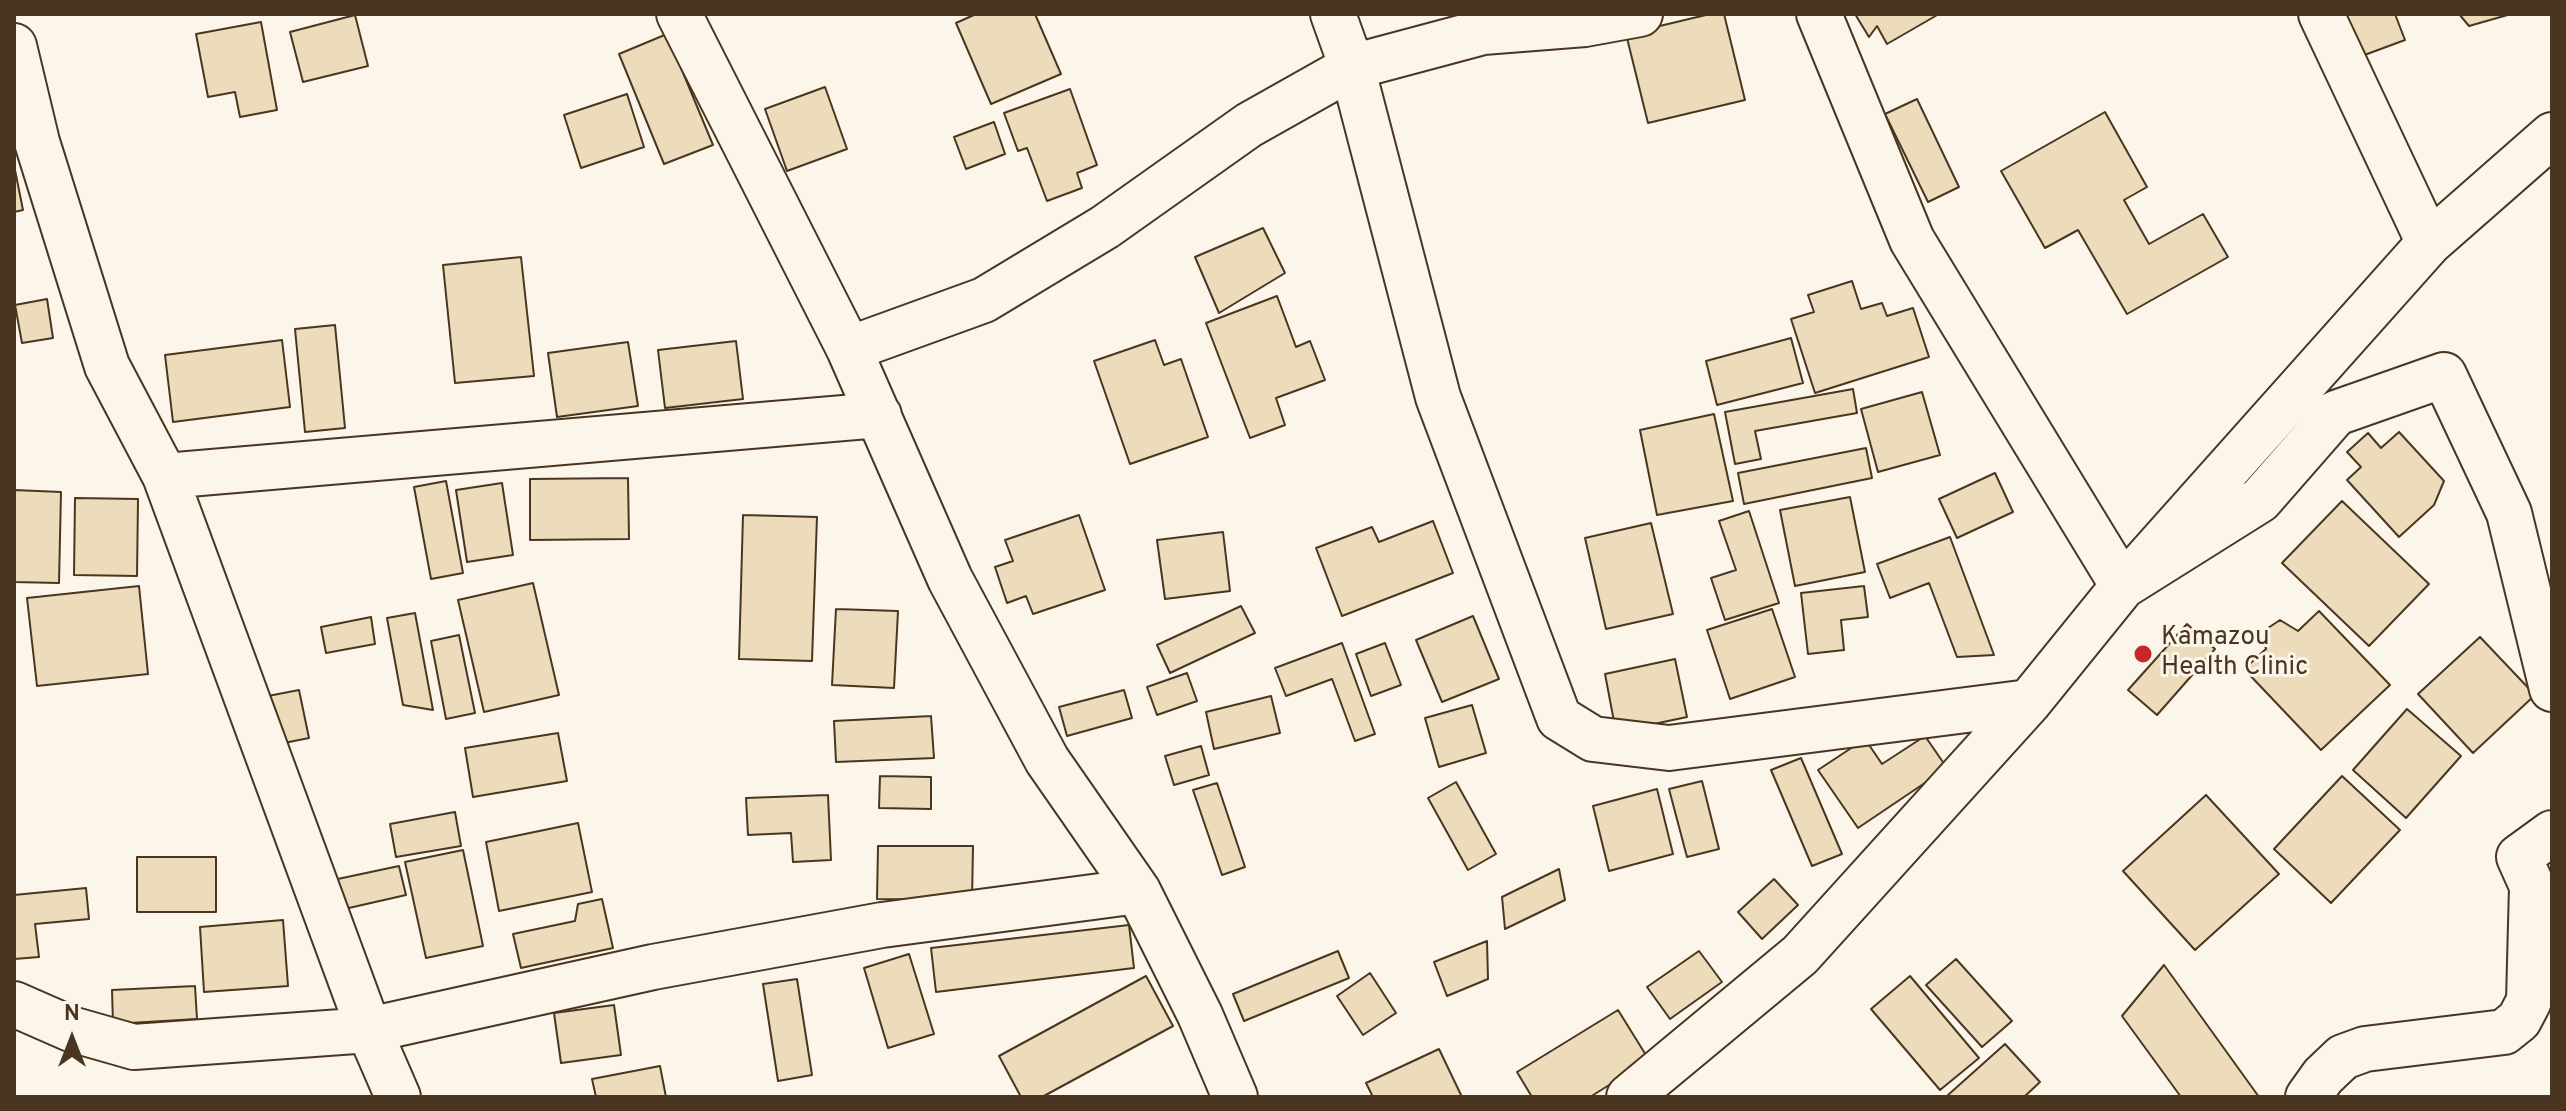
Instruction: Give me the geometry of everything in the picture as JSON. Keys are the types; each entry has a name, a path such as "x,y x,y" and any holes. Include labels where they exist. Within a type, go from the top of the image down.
{"street":[{"path":"679,14 849,349 950,579 1047,760 1138,891 1200,1015 1235,1097"},
{"path":"1333,14 1352,67 1438,397 1559,718 1593,739 1669,748 2029,702"},
{"path":"849,349 984,300 1105,227 1249,125 1352,67 1483,32 1585,24 1640,14"},
{"path":"1819,14 1912,240 2123,586"},
{"path":"2321,14 2429,243"},
{"path":"14,46 37,142 107,366 165,476 369,1030 398,1097"},
{"path":"1629,1097 1800,955 2029,702 2123,586 2429,243 2552,135"},
{"path":"2123,586 2260,500 2336,413 2444,375 2509,513 2552,689"},
{"path":"165,476 879,415"},
{"path":"2308,1097 2323,1076 2343,1057 2365,1049 2504,1032 2519,1020 2529,1001 2532,886 2519,857 2552,833"},
{"path":"14,1004 71,1029 134,1047 369,1030 699,958 882,925 1138,891"}],"building":[{"path":"976,14 1035,14 1061,74 991,104 956,23"},
{"path":"1710,14 1724,14 1745,100 1648,123 1626,34"},
{"path":"1855,14 1939,14 1887,44 1877,26 1869,37"},
{"path":"2334,14 2395,14 2405,40 2351,60"},
{"path":"2459,14 2511,14 2469,26"},
{"path":"355,15 368,66 303,82 290,32"},
{"path":"261,22 277,110 240,117 235,92 208,97 196,34"},
{"path":"667,34 713,145 664,164 619,54"},
{"path":"825,87 847,149 787,171 765,109"},
{"path":"1070,89 1097,165 1077,173 1082,188 1047,201 1027,148 1018,151 1004,113"},
{"path":"627,94 644,147 581,168 564,115"},
{"path":"1917,99 1959,187 1928,202 1885,114"},
{"path":"2105,112 2147,187 2124,200 2149,244 2203,214 2228,257 2127,314 2078,230 2045,248 2001,171"},
{"path":"994,122 1005,154 966,169 954,137"},
{"path":"14,165 23,210 14,212"},
{"path":"1263,228 1285,273 1219,313 1195,257"},
{"path":"521,257 534,376 455,383 443,265"},
{"path":"1852,281 1861,309 1882,303 1887,316 1913,308 1929,357 1815,393 1791,319 1814,312 1808,295"},
{"path":"1277,296 1296,347 1310,341 1325,380 1276,398 1285,425 1250,438 1206,323"},
{"path":"47,299 53,338 22,343 15,305"},
{"path":"335,325 345,428 305,432 295,329"},
{"path":"1791,338 1803,383 1717,405 1706,361"},
{"path":"282,340 290,407 173,422 165,355"},
{"path":"1155,340 1164,365 1181,359 1208,437 1130,464 1094,361"},
{"path":"736,341 743,399 665,408 658,350"},
{"path":"628,342 638,406 557,417 548,353"},
{"path":"1853,389 1857,413 1755,431 1761,459 1735,464 1725,412"},
{"path":"1922,392 1940,455 1878,472 1861,409"},
{"path":"1714,414 1733,501 1657,515 1640,430"},
{"path":"2399,432 2444,481 2434,505 2399,537 2347,480 2361,467 2347,452 2368,433 2381,448"},
{"path":"1866,448 1872,478 1744,504 1738,473"},
{"path":"1995,473 2013,512 1957,538 1939,499"},
{"path":"628,478 629,539 530,540 530,479"},
{"path":"446,481 463,573 431,579 414,487"},
{"path":"502,483 513,555 467,562 456,490"},
{"path":"14,490 61,492 59,583 14,582"},
{"path":"1850,497 1865,572 1795,586 1780,510"},
{"path":"75,498 138,499 137,576 74,575"},
{"path":"2342,501 2429,584 2369,646 2282,563"},
{"path":"1749,511 1779,603 1725,620 1711,578 1736,570 1719,521"},
{"path":"743,515 817,517 812,661 739,659"},
{"path":"1079,515 1105,590 1033,614 1026,596 1007,603 995,567 1013,561 1005,540"},
{"path":"1433,521 1453,573 1342,616 1316,548 1372,527 1379,542"},
{"path":"1651,523 1673,614 1606,629 1585,538"},
{"path":"1223,532 1230,591 1165,599 1157,540"},
{"path":"1950,537 1994,655 1957,657 1929,583 1890,598 1877,564"},
{"path":"533,583 559,695 484,712 458,600"},
{"path":"139,586 148,674 37,686 27,598"},
{"path":"1864,586 1868,617 1841,620 1844,650 1808,654 1801,593"},
{"path":"1241,606 1255,633 1170,673 1157,645"},
{"path":"836,609 898,611 894,688 832,685"},
{"path":"1772,609 1795,677 1730,699 1707,630"},
{"path":"2319,611 2390,685 2321,750 2244,669 2266,649 2262,632 2280,620 2298,631"},
{"path":"415,613 433,710 403,705 387,618"},
{"path":"1473,616 1499,679 1442,702 1416,640"},
{"path":"371,617 375,644 326,653 321,627"},
{"path":"2187,624 2215,649 2157,715 2128,690"},
{"path":"459,635 475,713 446,719 431,641"},
{"path":"2480,637 2535,695 2473,753 2418,694"},
{"path":"1342,643 1375,734 1355,741 1332,679 1286,696 1275,668"},
{"path":"1385,643 1401,685 1371,696 1356,654"},
{"path":"1675,659 1687,717 1616,732 1605,674"},
{"path":"1187,673 1197,701 1157,715 1147,687"},
{"path":"299,690 309,738 279,744 268,696"},
{"path":"1124,690 1132,718 1067,736 1059,707"},
{"path":"1271,696 1280,733 1214,749 1206,712"},
{"path":"1472,705 1486,753 1439,767 1425,718"},
{"path":"2407,709 2461,756 2406,818 2353,770"},
{"path":"931,716 934,758 836,762 834,721"},
{"path":"558,733 567,781 473,797 465,748"},
{"path":"1925,736 1947,768 1858,828 1818,770 1865,739 1882,764"},
{"path":"1201,746 1209,775 1174,785 1165,756"},
{"path":"1801,758 1842,854 1812,866 1771,770"},
{"path":"880,776 931,777 931,809 879,808"},
{"path":"2342,776 2400,830 2331,903 2274,849"},
{"path":"1702,781 1719,849 1687,857 1669,789"},
{"path":"1456,782 1496,854 1468,870 1428,798"},
{"path":"1217,783 1245,867 1222,875 1193,790"},
{"path":"1657,789 1673,854 1609,871 1593,806"},
{"path":"828,795 831,860 793,862 791,833 748,835 746,798"},
{"path":"2206,795 2279,874 2195,950 2123,871"},
{"path":"455,812 461,846 396,857 390,824"},
{"path":"578,823 592,892 499,911 486,842"},
{"path":"878,846 973,846 972,900 877,899"},
{"path":"463,850 483,946 426,958 405,862"},
{"path":"137,857 216,857 216,912 137,912"},
{"path":"399,866 406,895 340,910 333,880"},
{"path":"1559,869 1565,900 1505,929 1502,897"},
{"path":"1774,879 1798,905 1762,939 1738,912"},
{"path":"86,888 89,919 35,924 39,957 14,959 14,895"},
{"path":"602,899 613,948 521,968 513,934 575,921 578,904"},
{"path":"283,920 288,986 204,992 200,927"},
{"path":"1129,925 1134,968 936,992 931,948"},
{"path":"1487,941 1488,979 1447,996 1434,962"},
{"path":"1338,951 1349,978 1244,1021 1233,994"},
{"path":"1699,951 1722,982 1670,1019 1647,987"},
{"path":"909,954 934,1034 888,1048 864,968"},
{"path":"1956,959 2012,1021 1982,1047 1926,985"},
{"path":"2164,965 2259,1097 2181,1097 2122,1016"},
{"path":"1370,973 1396,1013 1363,1035 1337,996"},
{"path":"1146,976 1173,1026 1042,1097 1021,1097 999,1056"},
{"path":"1910,976 1979,1058 1940,1090 1871,1009"},
{"path":"797,979 812,1075 778,1081 763,984"},
{"path":"195,986 197,1019 113,1024 112,990"},
{"path":"614,1005 621,1055 561,1063 554,1013"},
{"path":"1618,1010 1649,1060 1590,1097 1532,1097 1517,1072"},
{"path":"2005,1044 2040,1082 2024,1097 1948,1095"},
{"path":"1439,1049 1462,1097 1373,1097 1366,1083"},
{"path":"660,1066 666,1097 596,1097 592,1079"}],"place":[{"name":"Kamazou Health Clinic","path":"2143,654"}]}
